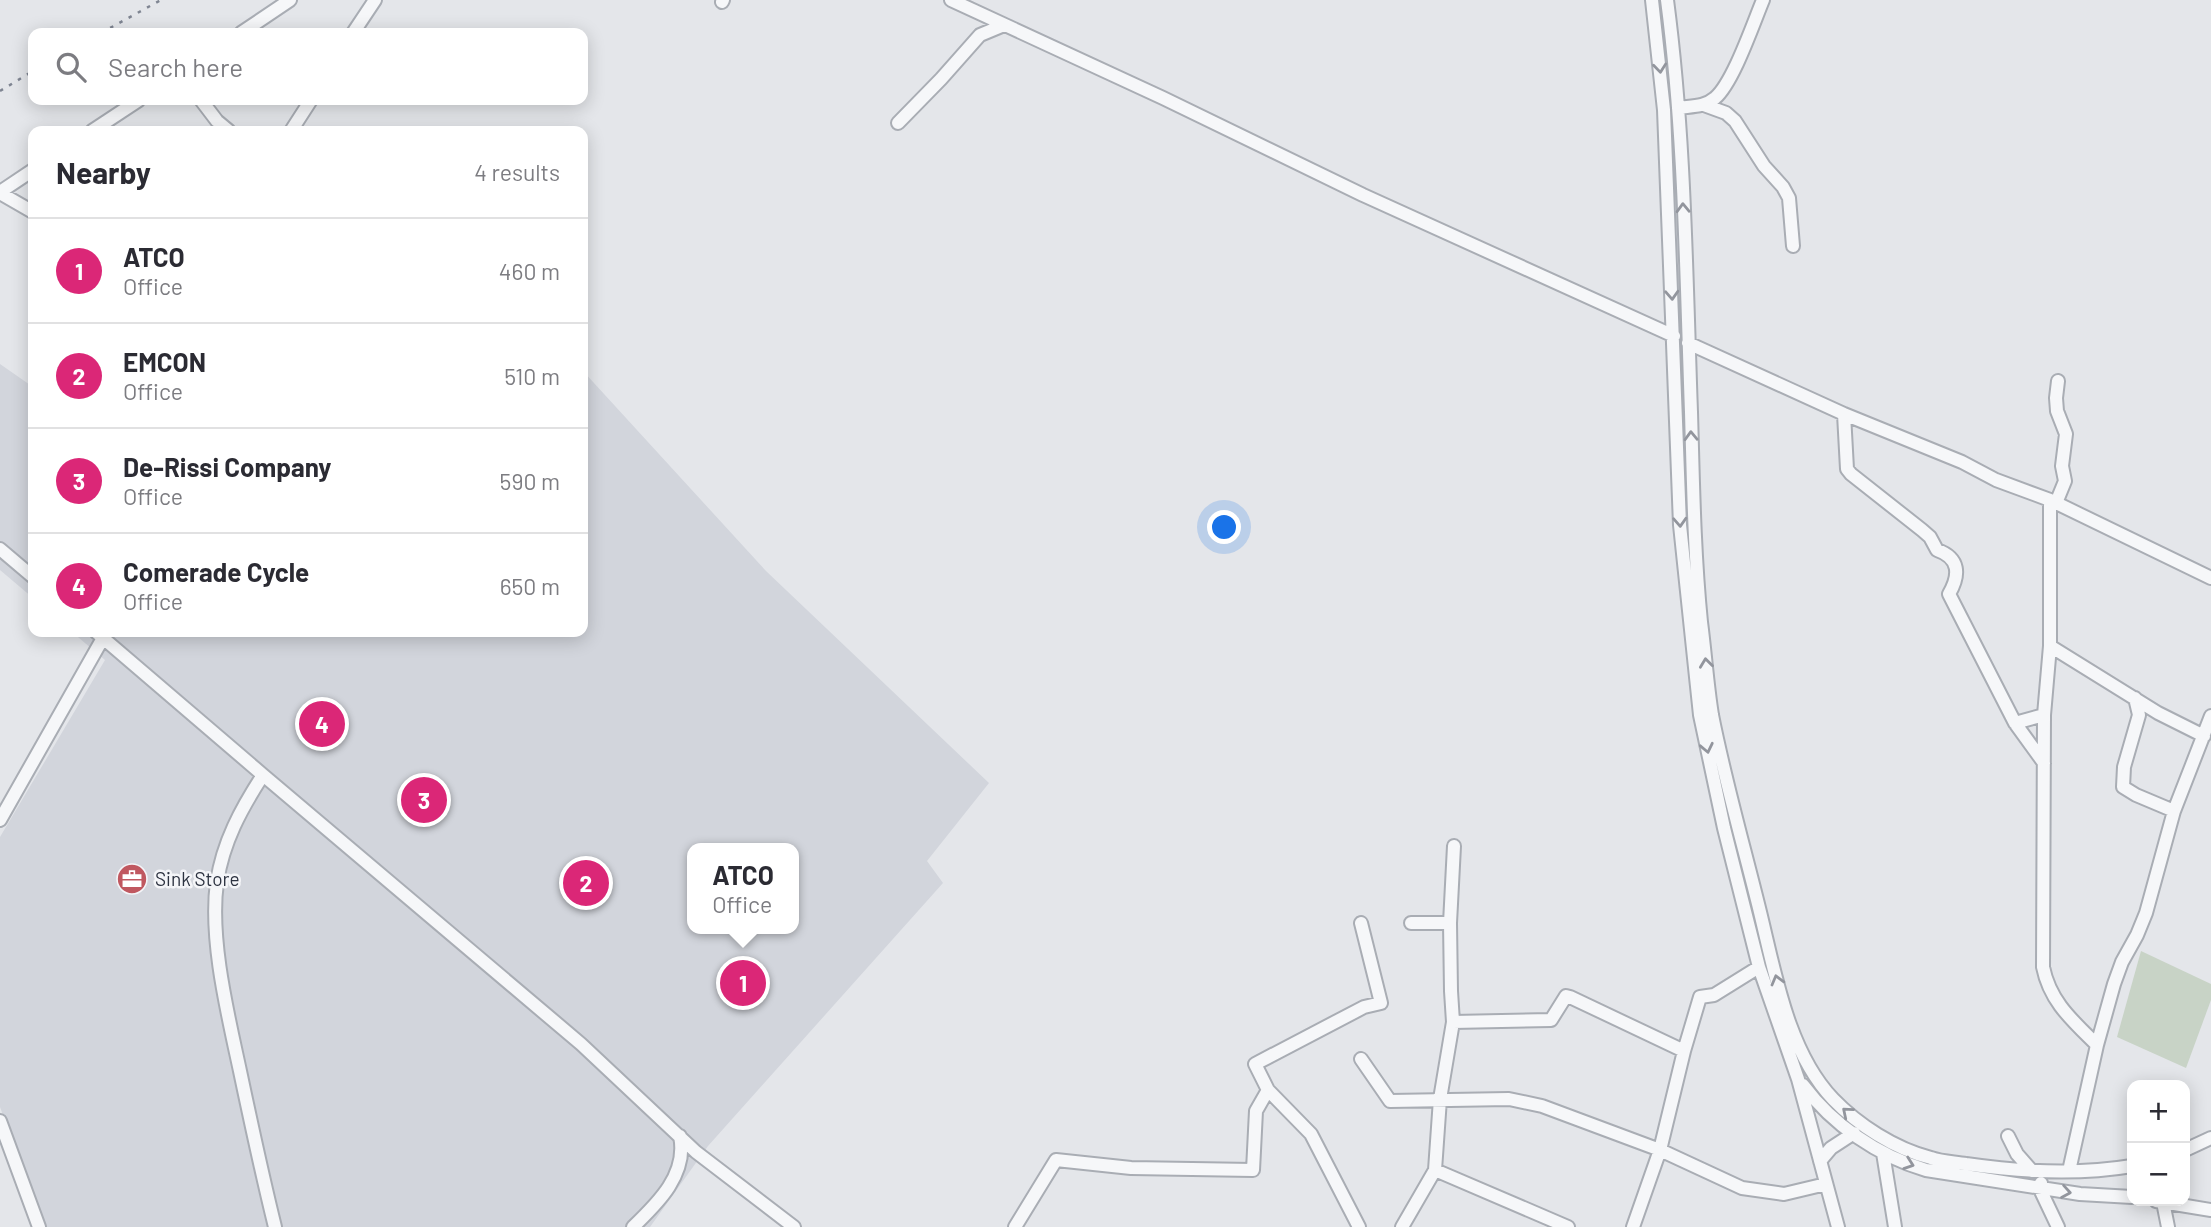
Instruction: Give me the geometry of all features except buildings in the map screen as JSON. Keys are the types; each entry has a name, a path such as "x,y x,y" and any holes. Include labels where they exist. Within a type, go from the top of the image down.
{"street":[{"path":"248,28 290,0"},
{"path":"357,28 375,0"},
{"path":"951,0 1163,98 1363,195 1674,336"},
{"path":"1652,0 1664,110 1680,526 1700,715 1724,828 1759,967 1798,1079 1838,1227"},
{"path":"1667,0 1681,161 1694,521 1701,618 1712,712 1782,1000 1809,1067 1819,1083 1846,1112 1875,1133 1931,1159 1969,1170 2080,1194 2127,1197"},
{"path":"1678,108 1704,105 1716,98 1725,86 1763,0"},
{"path":"974,10 980,35"},
{"path":"898,123 942,79 980,35 1004,25"},
{"path":"100,126 131,105"},
{"path":"205,105 223,126"},
{"path":"294,126 308,105"},
{"path":"1704,105 1726,113 1735,121 1765,166 1783,187 1790,205 1793,246"},
{"path":"1666,160 1681,161"},
{"path":"28,173 0,192 28,209"},
{"path":"1689,343 1844,414 1962,462 1996,480 2053,501 2211,578"},
{"path":"2058,381 2057,411 2066,434 2062,466 2065,481 2053,501 2050,646 2044,715 2043,967 2051,993 2062,1010 2097,1045"},
{"path":"1844,414 1847,469 1930,537 1937,550 1948,554 1956,565 1955,583 1949,594 2015,723 2044,764"},
{"path":"0,549 28,573"},
{"path":"0,820 99,637"},
{"path":"102,637 571,1036 706,1160 794,1227"},
{"path":"2050,646 2158,713 2204,736"},
{"path":"2135,698 2139,715 2124,767 2123,787 2174,811"},
{"path":"2015,723 2044,715"},
{"path":"2069,1171 2097,1045 2122,962 2146,912 2174,811 2211,716"},
{"path":"263,775 240,810 226,845 217,882 215,917 226,1007 275,1227"},
{"path":"1402,1227 1434,1170 1440,1099 1453,1022 1450,923 1454,846"},
{"path":"1359,1227 1311,1133 1268,1090 1255,1064 1364,1007 1381,1003 1361,923"},
{"path":"1410,923 1450,923"},
{"path":"1633,1227 1660,1150 1700,997 1714,995 1759,967"},
{"path":"1453,1022 1551,1020 1566,996 1684,1051"},
{"path":"1361,1059 1390,1101 1508,1099 1542,1106 1660,1150 1742,1188 1784,1194 1826,1184"},
{"path":"1798,1079 1822,1107 1854,1133 1903,1163 1926,1170 2100,1171 2127,1167"},
{"path":"1014,1227 1056,1160 1131,1168 1253,1170 1256,1111 1268,1090"},
{"path":"0,1121 39,1227"},
{"path":"1820,1161 1830,1148 1854,1133"},
{"path":"633,1227 667,1190 677,1174 683,1150 680,1135"},
{"path":"2008,1136 2017,1154 2039,1171"},
{"path":"2190,1148 2211,1138"},
{"path":"1884,1153 1895,1227"},
{"path":"1434,1170 1568,1227"},
{"path":"2039,1171 2039,1187 2058,1227"},
{"path":"2164,1206 2168,1227"},
{"path":"2187,1206 2211,1210"}],"shaded area":[{"path":"0,364 28,384 28,594 0,570"},
{"path":"588,376 766,571 989,783 927,861 943,883 708,1146 650,1227 44,1227 0,1107 0,837 105,660 78,637 588,637"},
{"path":"2141,951 2211,984 2211,1000 2186,1068 2117,1037"}],"railway":[{"path":"110,28 161,0"},
{"path":"0,91 28,74"}],"place":[{"name":"Comerade Cycle","path":"322,724"},
{"name":"De-Rissi Company","path":"424,800"},
{"name":"Sink Store","path":"132,879"},
{"name":"EMCON","path":"586,883"},
{"name":"ATCO","path":"743,983"}]}
